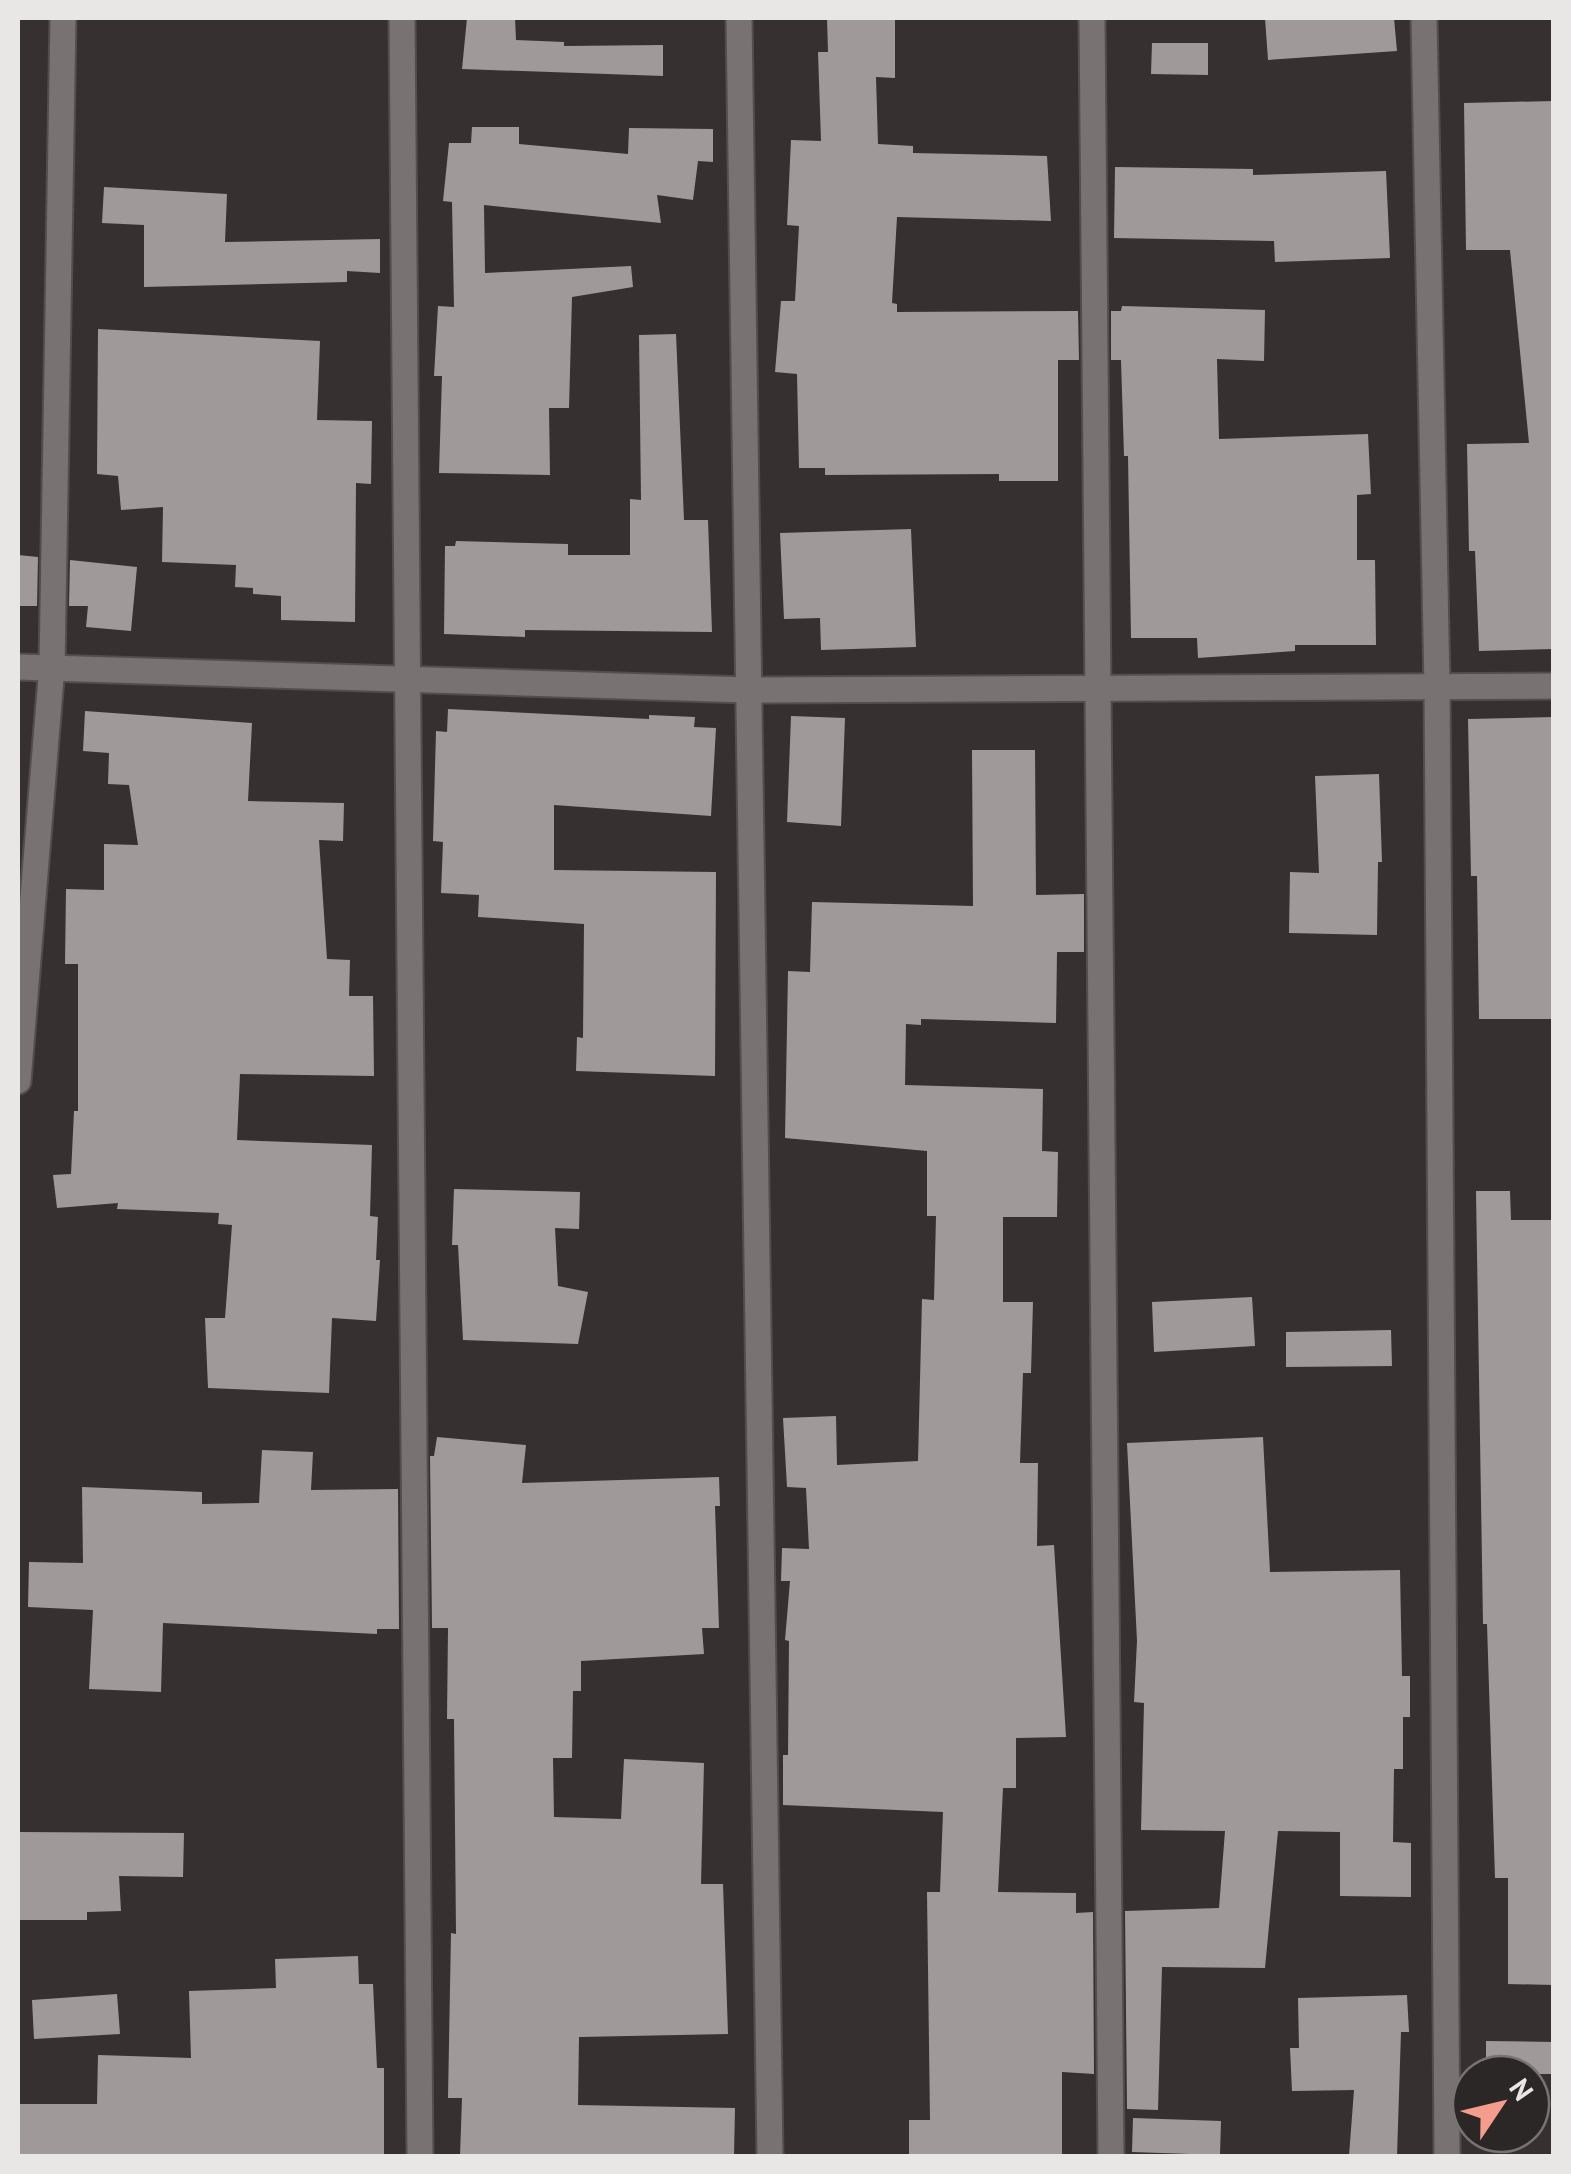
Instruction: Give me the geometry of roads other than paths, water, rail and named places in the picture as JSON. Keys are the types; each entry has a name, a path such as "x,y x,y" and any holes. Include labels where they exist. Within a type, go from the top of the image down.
{"street":[{"path":"18,1081 52,666 64,18"},
{"path":"402,18 420,2156"},
{"path":"739,18 770,2156"},
{"path":"1092,18 1111,2156"},
{"path":"1424,18 1437,686 1447,2156"},
{"path":"18,667 747,690 1554,686"}]}
